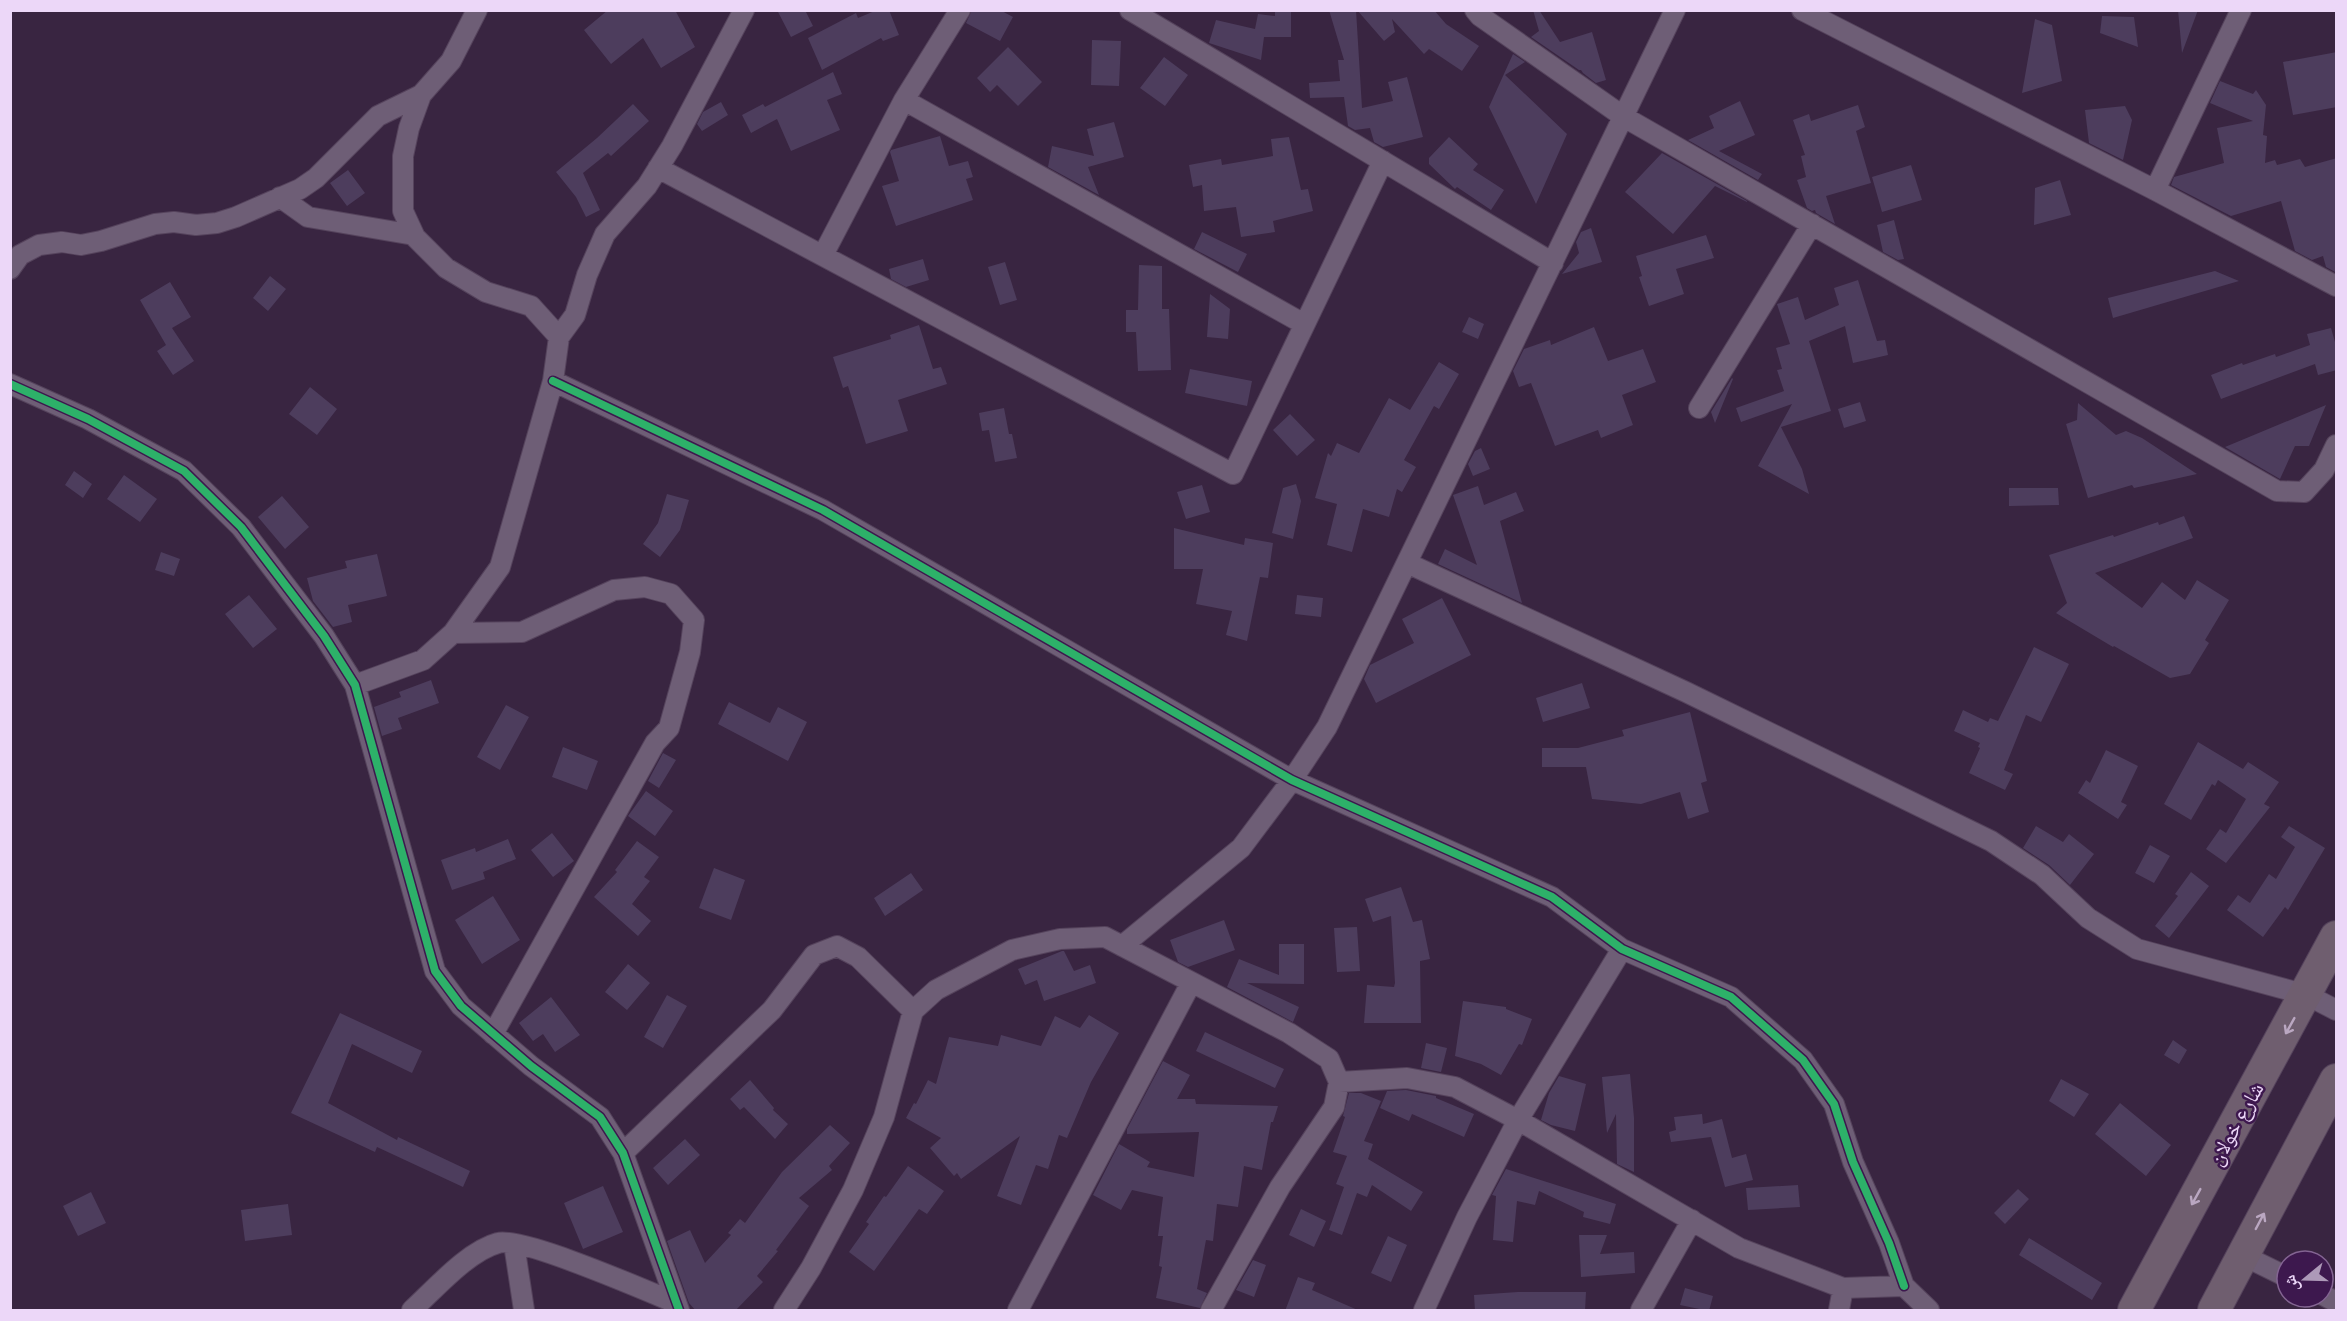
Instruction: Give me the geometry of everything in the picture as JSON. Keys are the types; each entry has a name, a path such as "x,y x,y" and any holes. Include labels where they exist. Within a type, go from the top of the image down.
{"main road":[{"name":"شارع خولان","path":"2134,1311 2337,937"},
{"path":"2214,1311 2337,1080"}],"street":[{"path":"477,10 451,61 421,95 409,128 403,156 401,181 403,212 414,235 446,268 486,292 531,306 558,337"},
{"path":"355,685 423,660 453,633 500,567 553,381 558,337 575,315 587,275 605,234 647,186 672,146 744,10"},
{"path":"823,255 904,100 960,10"},
{"path":"1130,10 1552,263"},
{"path":"1475,10 1480,16 1624,117 2277,491 2304,492 2324,470 2337,445"},
{"path":"1122,946 1241,848 1292,780 1327,727 1675,10"},
{"path":"1802,10 2155,190 2337,286"},
{"path":"2155,190 2241,10"},
{"path":"10,269 20,255 39,245 62,242 81,245 101,242 155,224 174,222 196,225 217,223 236,217 300,189 316,178 378,117 421,95"},
{"path":"904,100 1305,324"},
{"path":"658,168 1233,474 1383,161"},
{"path":"280,197 308,217 414,235"},
{"path":"1699,408 1812,224"},
{"path":"553,381 823,510 1292,780 1552,897 1622,949 1731,997 1803,1060 1834,1104 1853,1162 1889,1243 1904,1286 1929,1311"},
{"path":"10,384 88,419 183,471 241,527 324,636 355,685 435,971 461,1006 531,1066 600,1116 623,1153 677,1307"},
{"path":"1407,563 1686,692 1991,841 2042,875 2088,918 2137,949 2307,996 2337,1010"},
{"path":"453,633 522,632 614,591 645,587 671,594 694,620 690,652 669,728 655,743 493,1034"},
{"path":"784,1311 811,1268 853,1190 884,1117 913,1011 936,990 1012,950 1060,939 1083,938 1105,938 1289,1033 1329,1059 1339,1082 1334,1107 1280,1186 1211,1311"},
{"path":"623,1153 772,1010 814,955 837,945 858,957 913,1011"},
{"path":"1424,1311 1467,1217 1518,1120 1622,949"},
{"path":"1018,1311 1191,983"},
{"path":"1339,1082 1407,1078 1455,1087 1518,1120 1739,1248 1844,1288 1904,1286"},
{"path":"1641,1311 1692,1220"},
{"path":"412,1311 463,1262 500,1242 527,1245 677,1307"},
{"path":"514,1244 524,1311"},
{"path":"2242,1255 2275,1271"},
{"path":"1839,1311 1844,1288"}],"building":[{"path":"608,10 675,10 695,47 661,68 643,38 611,64 584,30"},
{"path":"777,10 805,10 813,26 791,37"},
{"path":"877,10 889,10 899,35 883,41 881,38 822,70 808,38 856,13 858,18"},
{"path":"972,10 1000,10 1013,17 1000,41 966,23"},
{"path":"1275,10 1291,10 1291,37 1264,37 1261,60 1209,43 1216,20 1255,29 1258,14 1275,16"},
{"path":"1329,10 1356,10 1362,108 1393,101 1388,82 1407,77 1423,137 1383,147 1374,142 1370,128 1355,130 1348,126 1344,97 1310,98 1309,83 1340,81 1338,60 1344,60"},
{"path":"1357,10 1434,10 1446,24 1479,46 1462,71 1429,49 1424,54 1392,19 1395,32 1384,41"},
{"path":"1533,10 1539,10 1560,42 1592,32 1606,80 1596,83 1581,70 1531,37 1539,31"},
{"path":"2178,10 2198,10 2182,53"},
{"path":"2102,16 2134,17 2138,47 2100,33"},
{"path":"2035,19 2052,25 2062,81 2022,93"},
{"path":"1092,40 1121,41 1119,86 1091,85"},
{"path":"1008,47 1042,82 1018,106 997,85 990,92 977,78"},
{"path":"2337,52 2337,107 2293,115 2283,62"},
{"path":"1513,54 1525,62 1505,75 1567,134 1536,204 1489,107"},
{"path":"1164,57 1188,75 1165,106 1140,88"},
{"path":"833,72 842,94 827,100 840,130 791,151 777,119 751,133 742,115 763,104 765,107"},
{"path":"2220,81 2253,94 2256,90 2266,105 2263,135 2267,136 2265,163 2275,160 2277,165 2300,159 2305,167 2337,158 2337,273 2326,267 2323,256 2312,260 2295,251 2281,201 2231,216 2171,185 2174,177 2224,163 2217,128 2253,121 2210,103"},
{"path":"1740,101 1755,135 1719,151 1762,174 1758,180 1688,140 1714,128 1709,116"},
{"path":"721,102 728,115 702,131 697,124 703,112"},
{"path":"633,104 649,121 611,156 608,153 583,173 600,210 586,217 576,197 556,172"},
{"path":"1858,105 1865,127 1856,131 1871,183 1826,196 1835,224 1816,213 1815,210 1807,208 1797,180 1806,177 1801,156 1805,155 1793,120 1809,114 1811,121"},
{"path":"2125,106 2132,120 2123,160 2089,143 2085,110"},
{"path":"1114,122 1124,157 1088,167 1099,195 1048,167 1052,146 1094,156 1087,129"},
{"path":"940,136 949,166 968,161 973,177 966,179 973,200 896,226 882,186 899,181 890,152"},
{"path":"1289,137 1301,190 1308,189 1313,211 1273,221 1275,232 1241,237 1236,207 1204,211 1202,185 1193,187 1189,165 1221,159 1222,165 1273,156 1271,139"},
{"path":"1449,137 1478,164 1473,170 1504,190 1491,210 1457,187 1455,189 1429,164 1429,158"},
{"path":"1662,153 1747,202 1715,186 1673,234 1625,192"},
{"path":"1911,165 1922,200 1882,212 1872,177"},
{"path":"348,170 365,193 347,206 330,183"},
{"path":"2060,180 2071,215 2034,225 2035,188"},
{"path":"1894,220 1904,259 1898,260 1883,252 1877,225"},
{"path":"1591,228 1602,262 1562,274 1579,253 1576,242 1581,232"},
{"path":"1202,232 1247,254 1238,272 1194,249"},
{"path":"1706,235 1714,258 1676,269 1684,294 1649,306 1639,277 1642,276 1636,256"},
{"path":"923,259 929,280 906,287 891,279 889,269"},
{"path":"1005,262 1017,300 1000,305 988,267"},
{"path":"1139,265 1162,266 1162,309 1169,309 1171,370 1138,371 1136,332 1126,332 1126,310 1138,310"},
{"path":"2215,271 2239,281 2113,318 2108,298"},
{"path":"270,276 286,289 268,311 253,298"},
{"path":"1858,280 1877,341 1885,340 1888,355 1853,363 1845,326 1809,341 1831,411 1781,427 1802,469 1809,494 1758,466 1792,404 1741,422 1736,408 1784,391 1777,370 1782,369 1776,348 1790,344 1777,304 1798,297 1805,320 1839,305 1834,288"},
{"path":"170,282 191,317 172,328 194,361 173,375 157,351 166,345 140,300"},
{"path":"1210,294 1230,309 1228,339 1207,337"},
{"path":"1469,317 1484,324 1478,339 1462,332"},
{"path":"919,325 933,369 941,367 947,384 898,400 908,431 866,444 848,386 843,388 833,357 891,339 890,335"},
{"path":"1594,327 1608,361 1643,349 1656,382 1622,395 1633,425 1601,438 1598,430 1555,446 1531,383 1519,387 1513,371 1524,349 1550,340 1551,345"},
{"path":"2331,328 2337,349 2337,370 2318,375 2315,364 2221,399 2211,375 2242,363 2243,365 2275,354 2276,357 2310,345 2307,334"},
{"path":"1439,362 1459,374 1439,409 1434,406 1404,460 1416,467 1402,492 1397,489 1389,517 1363,509 1352,552 1327,545 1337,504 1315,498 1328,453 1331,456 1337,443 1359,453 1389,398 1410,410"},
{"path":"1190,369 1252,381 1247,406 1185,393"},
{"path":"1733,379 1715,423 1711,412"},
{"path":"310,387 337,409 317,435 289,414"},
{"path":"1860,402 1866,421 1844,428 1838,409"},
{"path":"2078,403 2116,435 2126,431 2142,438 2197,474 2134,488 2132,485 2088,498 2066,424 2077,420"},
{"path":"2326,405 2309,446 2295,446 2280,479 2225,447"},
{"path":"1004,408 1017,458 995,462 989,430 982,431 979,413"},
{"path":"1290,414 1315,440 1297,456 1273,430"},
{"path":"1481,448 1490,469 1473,476 1468,464 1475,451"},
{"path":"74,471 92,484 83,498 65,485"},
{"path":"124,475 157,499 140,522 107,499"},
{"path":"1296,484 1301,501 1293,539 1272,533 1283,488"},
{"path":"1202,485 1210,512 1186,519 1177,492"},
{"path":"1478,486 1484,505 1516,492 1524,511 1500,521 1522,603 1438,564 1445,549 1477,565 1453,495"},
{"path":"2009,488 2058,488 2059,505 2009,506"},
{"path":"667,494 689,500 680,530 660,557 643,544 658,523"},
{"path":"282,496 309,527 285,549 258,517"},
{"path":"2184,516 2193,538 2095,573 2142,608 2162,582 2185,600 2197,580 2229,600 2205,640 2209,643 2190,674 2170,678 2056,613 2067,603 2049,555"},
{"path":"1174,528 1244,545 1245,538 1273,543 1268,578 1260,577 1247,641 1226,635 1232,611 1196,604 1203,569 1174,569"},
{"path":"161,552 180,559 174,576 155,570"},
{"path":"377,554 387,596 348,605 352,622 333,627 313,601 307,578 347,568 345,561"},
{"path":"249,595 277,629 253,648 225,614"},
{"path":"1297,595 1323,598 1321,617 1295,614"},
{"path":"1442,598 1471,655 1376,703 1364,679 1370,665 1414,643 1402,619"},
{"path":"2034,647 2069,664 2041,722 2026,715 2004,770 2013,774 2005,790 1969,773 1980,743 1954,731 1963,710 1988,722 1990,718 1998,721"},
{"path":"431,680 439,703 398,718 402,729 382,736 374,707 401,697 399,692"},
{"path":"1582,683 1590,708 1543,722 1536,698"},
{"path":"729,702 770,723 778,707 807,722 788,761 718,724"},
{"path":"506,705 529,717 500,770 477,757"},
{"path":"1690,712 1707,781 1701,783 1709,812 1688,819 1680,792 1641,804 1592,799 1586,767 1542,767 1542,748 1578,748 1624,736 1622,730"},
{"path":"2198,742 2243,769 2248,762 2279,782 2264,804 2270,807 2226,863 2206,849 2220,829 2226,833 2246,799 2218,780 2215,786 2212,784 2191,820 2164,804"},
{"path":"563,747 598,761 587,790 552,777"},
{"path":"2106,750 2138,766 2121,802 2127,805 2118,819 2078,793 2086,780 2090,783"},
{"path":"663,753 676,760 659,788 648,781"},
{"path":"646,791 673,811 655,836 628,816"},
{"path":"2036,826 2063,842 2069,834 2094,854 2070,885 2049,865 2023,848"},
{"path":"2289,826 2325,848 2288,910 2285,907 2263,937 2227,910 2238,895 2250,903 2269,874 2276,879 2295,847 2281,837"},
{"path":"552,833 574,861 553,877 531,850"},
{"path":"508,839 516,859 483,872 485,879 452,890 441,860 475,848 476,852"},
{"path":"637,841 659,857 644,877 650,881 632,904 651,921 638,936 594,897 617,872 615,870"},
{"path":"2150,845 2170,856 2154,883 2135,873"},
{"path":"714,868 745,880 731,920 699,908"},
{"path":"2191,872 2209,886 2169,938 2155,926 2178,896 2175,894"},
{"path":"911,873 923,890 885,916 874,898"},
{"path":"1401,887 1413,922 1422,920 1430,959 1420,961 1421,1023 1364,1023 1367,985 1394,987 1395,983 1391,916 1373,922 1365,899"},
{"path":"493,896 520,940 482,964 455,920"},
{"path":"1224,920 1235,950 1188,967 1178,962 1170,940"},
{"path":"1357,927 1360,971 1337,972 1334,928"},
{"path":"1279,944 1304,944 1304,984 1247,983 1299,1007 1293,1022 1227,987 1239,959 1279,975"},
{"path":"1062,951 1074,971 1090,965 1096,983 1044,1001 1037,980 1025,985 1018,969"},
{"path":"628,964 650,983 627,1010 605,992"},
{"path":"667,995 687,1006 663,1048 644,1037"},
{"path":"551,997 580,1035 555,1052 543,1034 533,1041 519,1023"},
{"path":"1463,1001 1506,1007 1506,1009 1532,1019 1522,1045 1519,1044 1501,1075 1481,1064 1455,1056"},
{"path":"340,1013 422,1051 412,1073 352,1044 328,1103 397,1140 398,1137 470,1171 463,1187 377,1147 375,1152 291,1113"},
{"path":"1089,1015 1119,1033 1091,1082 1067,1138 1059,1135 1048,1169 1036,1165 1021,1205 997,1196 1020,1136 961,1179 957,1173 954,1176 930,1148 941,1138 906,1118 928,1080 936,1084 949,1037 998,1046 1001,1035 1041,1046 1055,1016 1080,1028"},
{"path":"1205,1032 1284,1069 1275,1088 1196,1051"},
{"path":"2173,1040 2187,1050 2179,1064 2164,1055"},
{"path":"1426,1043 1447,1048 1441,1072 1421,1068"},
{"path":"1163,1061 1190,1075 1177,1099 1195,1099 1196,1104 1278,1106 1273,1122 1271,1122 1262,1170 1244,1166 1238,1207 1217,1204 1213,1241 1206,1240 1197,1289 1207,1293 1200,1308 1156,1298 1162,1267 1159,1266 1163,1236 1158,1236 1163,1197 1132,1190 1121,1210 1093,1195 1119,1144 1150,1162 1147,1167 1194,1177 1199,1132 1127,1134 1127,1129"},
{"path":"1630,1074 1634,1118 1634,1172 1617,1164 1616,1114 1607,1133 1602,1077"},
{"path":"1559,1076 1586,1084 1575,1131 1541,1120 1549,1093"},
{"path":"2061,1079 2089,1094 2074,1117 2049,1101"},
{"path":"750,1080 774,1108 773,1110 788,1124 775,1139 744,1107 740,1110 730,1099"},
{"path":"1406,1090 1436,1096 1436,1098 1474,1114 1464,1137 1412,1114 1409,1121 1380,1108 1387,1091"},
{"path":"1349,1093 1361,1093 1381,1101 1364,1141 1373,1144 1368,1159 1423,1192 1411,1211 1372,1185 1367,1197 1357,1193 1342,1235 1329,1230 1344,1187 1336,1184 1347,1156 1333,1152 1345,1117 1343,1116"},
{"path":"2120,1103 2171,1145 2146,1176 2095,1134"},
{"path":"1702,1114 1703,1124 1722,1119 1732,1158 1746,1154 1753,1180 1725,1187 1711,1137 1671,1142 1669,1132 1676,1130 1674,1117"},
{"path":"830,1125 850,1143 829,1166 832,1170 799,1198 809,1206 776,1250 778,1251 757,1276 763,1282 735,1311 696,1311 689,1303 667,1241 690,1230 705,1263 731,1235 728,1233 740,1219 745,1223 782,1172"},
{"path":"685,1139 700,1155 668,1185 653,1168"},
{"path":"908,1166 944,1191 927,1214 919,1209 874,1271 849,1252 869,1224 866,1222"},
{"path":"1506,1169 1616,1204 1610,1224 1583,1217 1584,1212 1539,1191 1535,1205 1517,1201 1513,1242 1493,1240 1496,1196 1492,1195"},
{"path":"1798,1185 1800,1207 1748,1210 1746,1188"},
{"path":"603,1186 623,1232 583,1249 564,1203"},
{"path":"2018,1189 2029,1199 2005,1224 1994,1213"},
{"path":"91,1192 106,1223 78,1236 63,1206"},
{"path":"288,1204 292,1235 245,1241 241,1210"},
{"path":"1301,1209 1326,1221 1314,1247 1289,1235"},
{"path":"1579,1235 1607,1235 1600,1254 1634,1252 1635,1273 1581,1277"},
{"path":"1388,1236 1407,1245 1391,1282 1371,1273"},
{"path":"2029,1238 2102,1283 2092,1300 2019,1255"},
{"path":"1253,1260 1266,1265 1254,1297 1236,1290"},
{"path":"1298,1277 1315,1283 1312,1290 1360,1311 1285,1311"},
{"path":"1685,1288 1713,1296 1709,1311 1680,1305"},
{"path":"1518,1292 1586,1292 1585,1311 1475,1311 1474,1295"}],"cycle path":[{"path":"553,381 823,510 1292,780 1552,897 1622,949 1731,997 1803,1060 1834,1104 1853,1162 1889,1243 1904,1286"},
{"path":"10,384 88,419 184,471 241,527 324,636 355,685 435,971 461,1006 531,1066 600,1117 623,1153 679,1310"}]}
